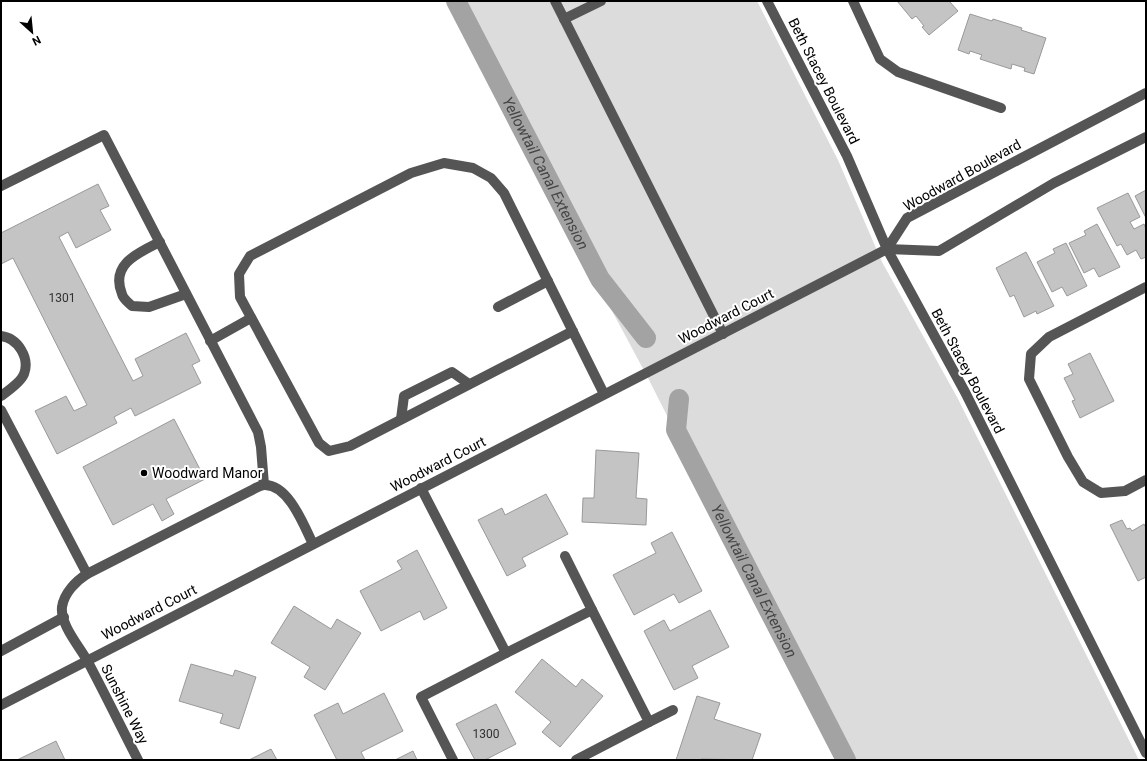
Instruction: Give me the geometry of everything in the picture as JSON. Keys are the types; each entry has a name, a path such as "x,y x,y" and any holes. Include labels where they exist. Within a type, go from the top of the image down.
{"street":[{"path":"555,1 723,334"},
{"path":"564,19 601,1"},
{"name":"Beth Stacey Boulevard","path":"767,1 847,156 887,249 965,392 1146,753"},
{"path":"853,1 880,59 886,64 898,72 1001,108"},
{"name":"Woodward Boulevard","path":"887,249 907,218 1146,93"},
{"path":"1,186 104,134 258,432 261,447 264,485"},
{"path":"887,249 939,251 1054,184 1146,137"},
{"path":"573,331 350,446 329,451 319,443 240,297 239,274 250,256 411,173 444,163 473,168 491,178 504,193 573,331 604,394"},
{"path":"160,242 134,255 122,267 119,279 122,295 132,306 149,307 186,294"},
{"name":"Woodward Court","path":"1,705 887,249"},
{"path":"498,307 548,281"},
{"path":"1146,287 1049,337 1032,354 1029,378 1068,457 1083,482 1101,493 1124,491 1146,480"},
{"path":"210,341 251,318"},
{"path":"1,336 6,337 20,346 25,360 24,374 11,390 1,396"},
{"path":"402,419 404,396 452,372 469,384"},
{"path":"1,410 87,574"},
{"path":"1,651 64,617 62,608 68,594 76,581 87,574 250,490 264,485 276,487 284,493 294,506 313,544"},
{"path":"421,488 506,654"},
{"path":"565,556 649,722"},
{"path":"453,760 421,697 592,610"},
{"name":"Sunshine Way","path":"64,617 73,639 87,660 138,760"},
{"path":"576,760 673,710"}],"shaded area":[{"path":"446,1 757,1 838,160 882,262 957,397 1139,760 841,760 648,378"}],"building":[{"path":"897,1 949,1 958,11 929,35 922,27 924,26 916,16 912,19"},
{"path":"970,14 1022,28 1021,30 1046,38 1034,74 1024,71 1025,68 1012,64 1011,69 980,59 982,55 970,51 969,54 958,50"},
{"path":"98,184 109,206 100,210 111,230 76,248 68,232 59,237 133,381 143,376 135,359 186,333 200,361 192,365 201,383 135,416 131,408 114,417 117,423 57,454 35,411 66,396 74,411 87,405 13,258 1,264 1,233"},
{"path":"1146,190 1146,218 1135,196"},
{"path":"1128,193 1140,217 1130,222 1134,229 1144,224 1146,229 1146,257 1141,259 1136,250 1127,255 1121,244 1117,246 1097,208"},
{"path":"1097,224 1120,267 1099,277 1094,268 1084,273 1069,243 1086,235 1084,231"},
{"path":"1066,243 1087,286 1067,296 1062,287 1052,292 1037,262 1055,253 1053,249"},
{"path":"1026,252 1054,306 1037,314 1036,311 1024,317 1014,295 1010,297 996,268"},
{"path":"1090,353 1114,401 1080,418 1072,401 1075,400 1064,378 1073,374 1068,364"},
{"name":"Woodward Manor","path":"174,419 205,479 166,499 174,514 162,521 153,504 113,525 83,467"},
{"path":"596,450 639,453 636,498 647,499 646,525 582,522 583,498 594,498"},
{"path":"546,494 568,534 522,558 526,566 507,576 478,520 502,508 505,515"},
{"path":"1122,520 1127,529 1130,528 1132,531 1144,524 1146,528 1146,577 1138,581 1110,525"},
{"path":"672,532 702,591 679,603 674,594 634,615 613,575 656,553 651,543"},
{"path":"417,550 447,608 424,620 420,611 381,631 360,591 402,569 397,561"},
{"path":"294,606 331,629 337,619 361,633 325,690 304,677 310,667 271,643"},
{"path":"710,610 729,647 692,666 698,678 674,690 644,631 664,620 670,631"},
{"path":"542,659 576,687 582,679 603,696 560,747 542,732 551,722 515,692"},
{"path":"191,664 233,676 235,670 256,677 239,729 220,723 223,714 179,701"},
{"path":"384,693 403,731 361,752 365,760 337,760 314,715 338,703 343,714"},
{"path":"697,696 720,703 714,719 761,734 752,760 676,760"},
{"path":"496,704 516,744 485,760 475,760 456,724"},
{"path":"56,741 65,760 17,760"},
{"path":"271,749 277,760 249,760"},
{"path":"413,751 417,760 395,760"}],"waterway":[{"name":"Yellowtail Canal Extension","path":"456,1 600,279 646,338"},
{"name":"Yellowtail Canal Extension","path":"679,399 676,430 846,760"}],"place":[{"name":"Woodward Manor","path":"144,473"}]}
